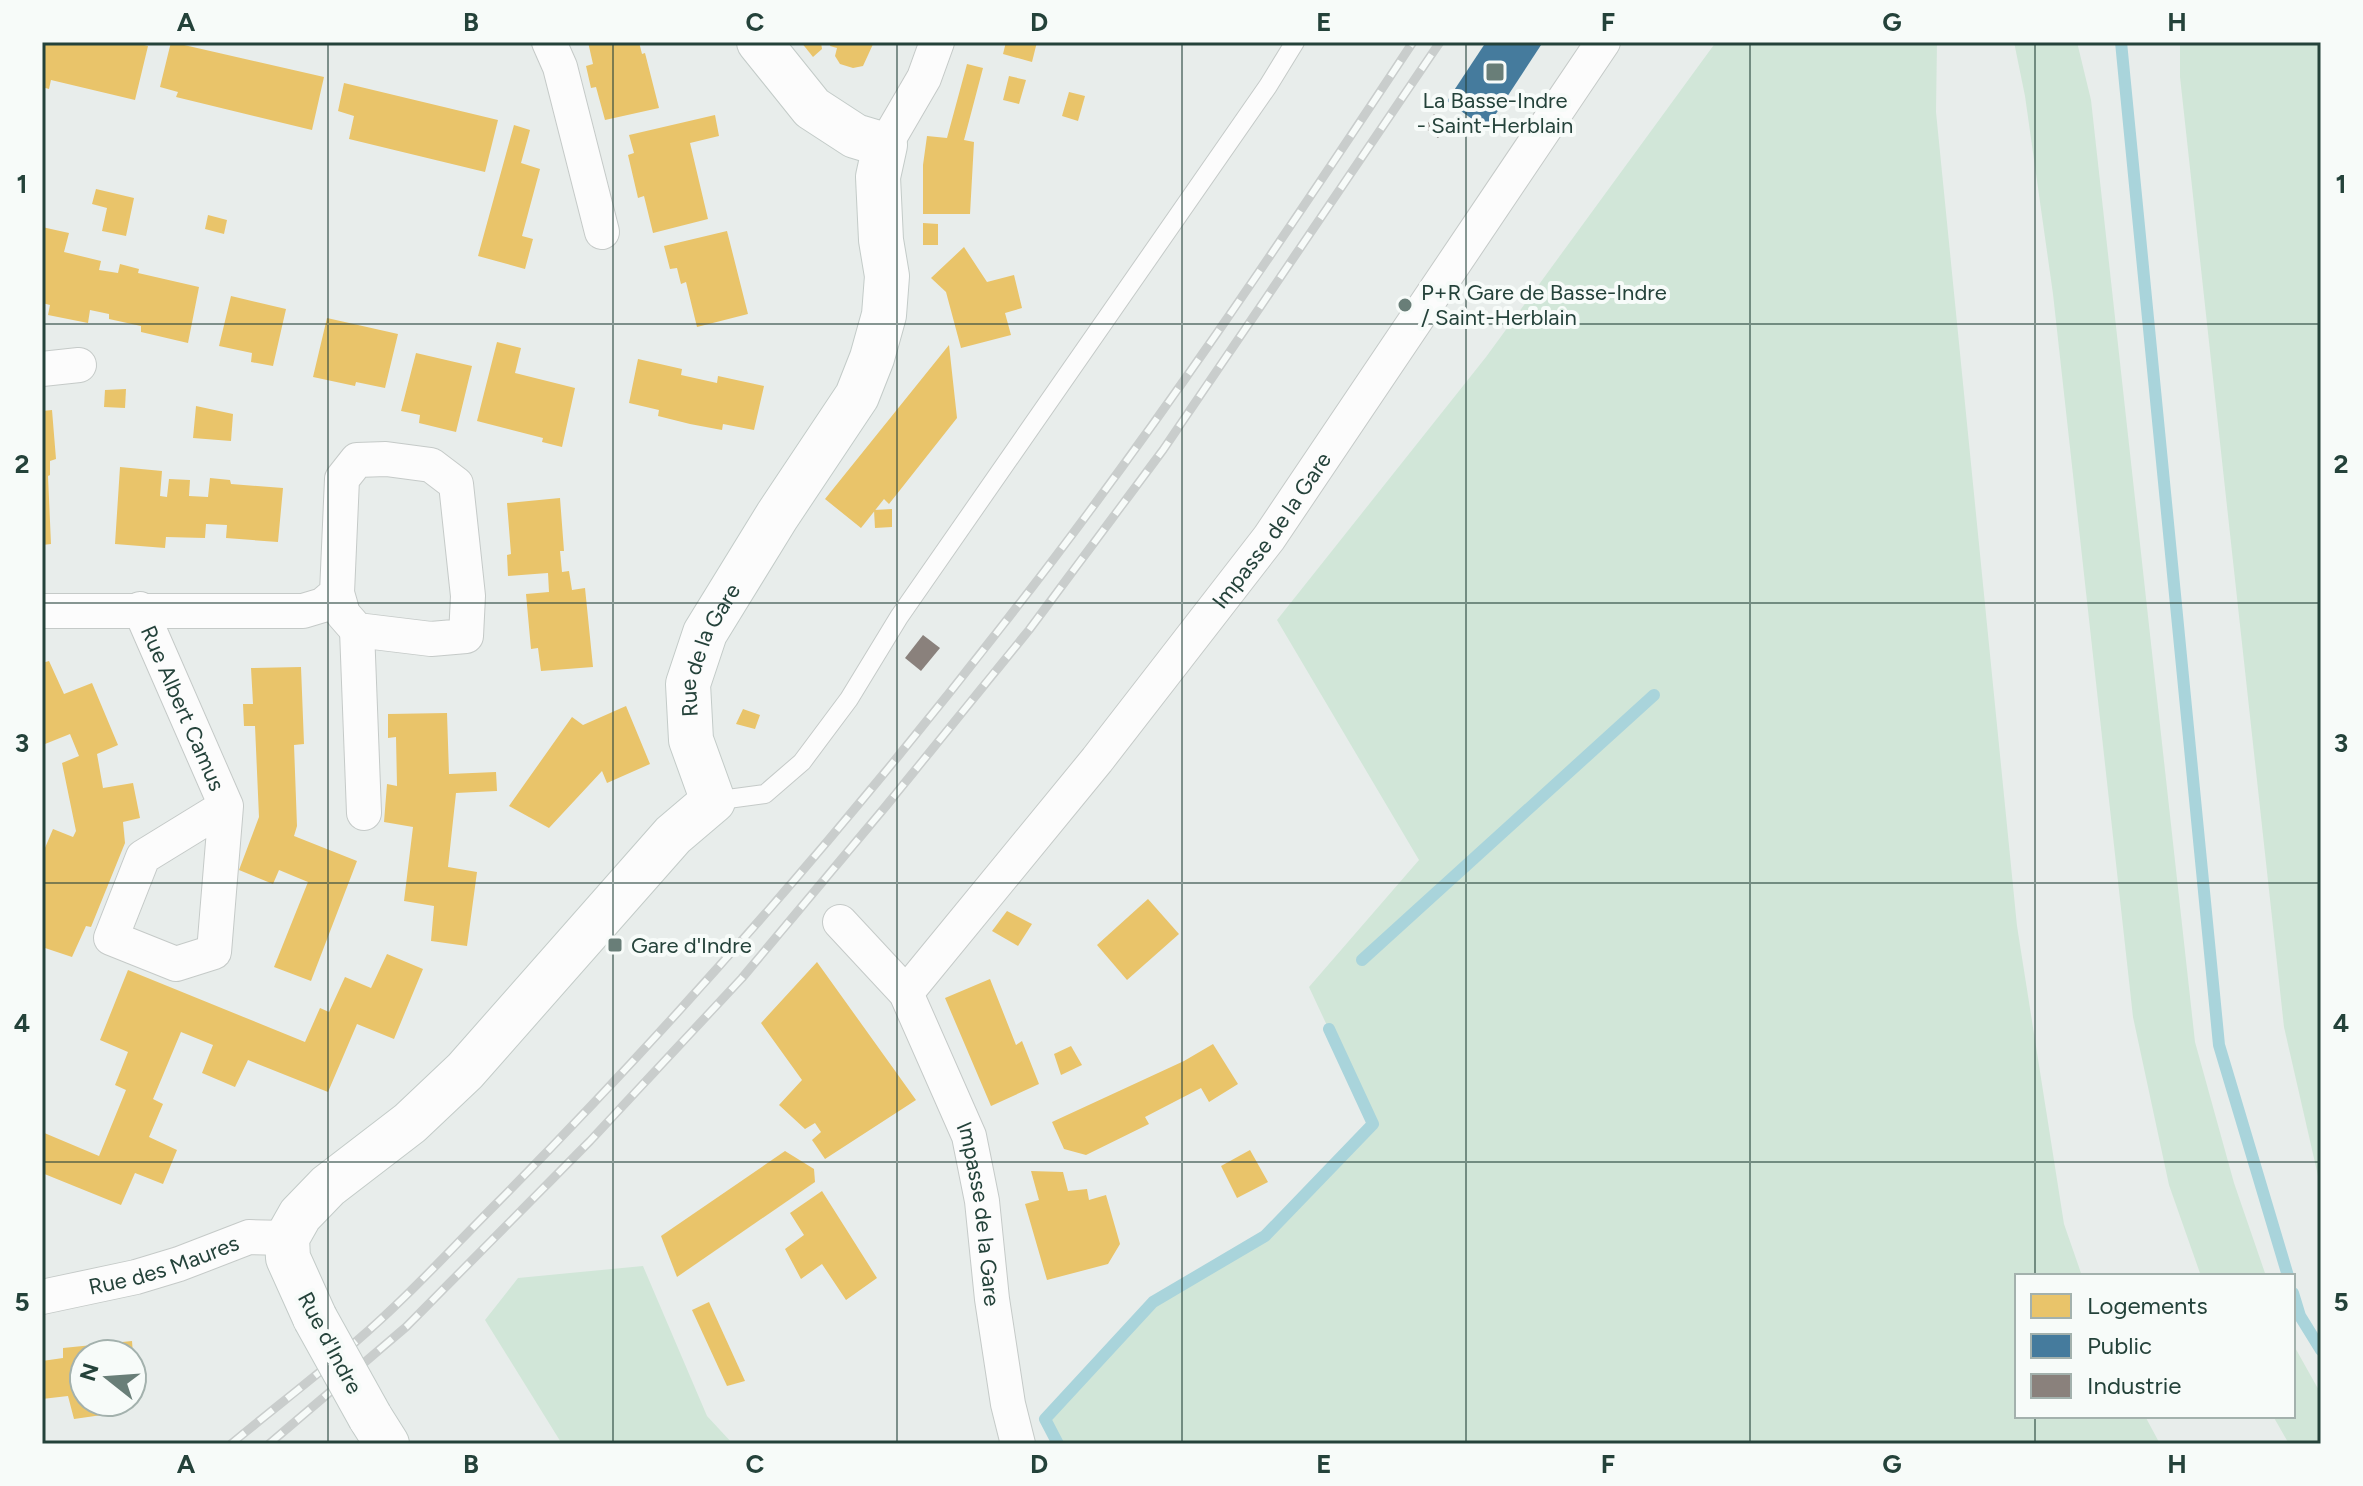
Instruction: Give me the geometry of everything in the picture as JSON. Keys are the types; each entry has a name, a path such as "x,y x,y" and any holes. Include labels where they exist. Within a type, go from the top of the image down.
{"street":[{"path":"549,42 560,67 602,232"},
{"path":"759,42 812,108 855,136 885,145 924,78 937,42"},
{"name":"Impasse de la Gare","path":"906,993 1097,760 1269,538 1603,42"},
{"name":"Rue de la Gare","path":"713,801 691,740 688,684 705,633 777,516 857,396 872,358 884,315 887,276 881,240 878,177 885,145"},
{"path":"42,369 79,365"},
{"path":"357,630 431,639 466,636 468,596 456,484 431,465 386,459 357,460 342,479 337,593 343,614 357,630 364,813"},
{"name":"Rue Albert Camus","path":"42,611 303,611 323,605 337,593"},
{"name":"Rue Albert Camus","path":"140,609 226,806 214,952 176,964 111,938 143,857 226,806"},
{"path":"287,1238 300,1215 328,1186 410,1123 465,1071 673,835 713,801"},
{"name":"Impasse de la Gare","path":"840,922 906,993 969,1136 982,1201 992,1299 1008,1404 1018,1444"},
{"name":"Rue des Maures","path":"42,1297 136,1277 249,1237 287,1238"},
{"name":"Rue d'Indre","path":"287,1238 288,1258 315,1318 378,1431"}],"lane":[{"path":"713,801 765,794 802,762 849,699 899,617 1268,86 1295,42"}],"green space":[{"path":"1716,42 1937,42 1936,112 2017,926 2064,1224 2081,1274 2015,1274 2015,1418 2146,1418 2160,1444 1053,1444 1045,1419 1153,1302 1265,1236 1373,1124 1309,987 1419,860 1277,620 1486,357"},
{"path":"2014,42 2077,42 2091,100 2195,1042 2234,1183 2265,1274 2200,1274 2169,1185 2133,1017 2053,294 2025,96"},
{"path":"2180,42 2321,42 2321,1189 2284,1027 2180,77"},
{"path":"643,1266 707,1416 733,1444 562,1444 485,1320 518,1278"},
{"path":"2295,1348 2321,1394 2321,1444 2289,1444 2274,1418 2295,1418"}],"building: Logements":[{"path":"42,42 133,42 148,46 135,100 51,80 49,89 42,87"},
{"path":"171,42 324,77 312,130 176,97 178,92 160,87"},
{"path":"588,42 639,42 642,54 645,53 659,108 605,120 596,87 591,88 586,66 593,64"},
{"path":"801,42 821,42 822,49 813,57"},
{"path":"831,42 874,42 863,66 853,68 840,64 835,56 837,48 830,46"},
{"path":"1006,42 1037,42 1032,62 1003,54"},
{"path":"967,64 983,68 964,140 974,142 970,214 923,214 923,165 927,136 947,138"},
{"path":"1009,76 1026,80 1019,104 1003,100"},
{"path":"344,83 498,120 485,172 349,139 354,116 338,111"},
{"path":"1069,92 1085,96 1078,121 1062,116"},
{"path":"715,115 719,136 690,143 708,219 653,233 644,196 638,198 628,155 634,153 629,135"},
{"path":"514,125 530,130 521,163 540,169 522,236 533,239 525,269 478,256"},
{"path":"96,189 134,198 126,236 102,231 107,208 92,204"},
{"path":"208,215 227,220 224,234 205,229"},
{"path":"923,223 938,224 938,245 923,245"},
{"path":"42,227 69,233 64,252 101,261 99,270 118,273 120,264 139,269 138,273 199,287 188,343 141,332 141,326 109,319 109,314 90,310 88,323 48,315 50,305 42,303"},
{"path":"727,231 748,314 697,327 686,282 681,284 677,268 670,269 664,246"},
{"path":"964,247 987,282 1014,275 1022,308 1005,313 1011,335 961,348 946,292 931,278"},
{"path":"231,296 286,309 273,366 251,362 252,353 219,346"},
{"path":"327,318 398,334 385,388 356,382 355,386 313,377"},
{"path":"497,342 521,348 515,373 575,388 562,447 542,442 543,438 477,421"},
{"path":"949,345 957,418 889,504 884,499 861,528 825,499"},
{"path":"416,353 472,366 456,432 419,423 420,415 401,411"},
{"path":"638,359 682,369 681,375 717,383 718,376 764,386 754,430 723,424 722,430 690,424 658,416 659,410 629,403"},
{"path":"126,389 125,408 104,407 105,390"},
{"path":"196,406 233,414 231,441 193,438"},
{"path":"52,410 56,459 50,461 48,476 51,544 42,545 42,411"},
{"path":"120,467 162,471 160,496 167,497 169,479 190,480 189,496 208,497 210,478 230,480 231,484 283,488 278,542 226,538 227,525 206,524 205,538 166,537 165,548 115,544"},
{"path":"560,498 564,551 560,551 562,572 569,571 572,590 585,588 593,667 541,671 538,648 531,649 526,594 549,592 548,573 508,576 507,555 511,554 507,503"},
{"path":"892,509 892,527 875,528 874,510"},
{"path":"49,661 64,694 92,683 118,745 97,754 103,788 133,783 140,818 123,822 125,843 91,927 86,926 72,957 42,947 42,855 53,829 73,837 76,831 62,763 79,756 70,734 45,744 42,737 42,663"},
{"path":"301,667 304,744 294,745 297,826 294,836 357,861 311,981 274,967 308,882 279,870 273,884 239,870 259,817 255,726 244,726 243,704 253,704 251,668"},
{"path":"626,706 650,764 607,783 602,771 549,828 509,806 572,717 583,725"},
{"path":"743,709 760,715 755,729 736,724"},
{"path":"447,713 449,774 496,772 497,791 456,793 448,867 477,872 467,946 431,941 434,906 404,901 413,827 384,822 387,784 397,786 396,737 388,738 388,714"},
{"path":"1148,899 1179,934 1127,980 1097,945"},
{"path":"1007,911 1032,924 1018,946 992,931"},
{"path":"387,954 423,969 394,1039 357,1024 328,1092 248,1060 235,1087 202,1073 213,1045 181,1032 153,1099 163,1104 149,1137 177,1150 163,1184 135,1173 121,1205 42,1173 42,1132 99,1156 126,1090 115,1085 128,1052 100,1040 128,970 305,1042 320,1008 329,1012 345,977 371,988"},
{"path":"817,962 916,1100 825,1159 812,1140 821,1132 815,1123 805,1129 779,1105 802,1080 761,1023"},
{"path":"990,979 1016,1045 1022,1041 1039,1084 991,1106 945,998"},
{"path":"1213,1044 1238,1084 1209,1102 1201,1088 1145,1117 1149,1124 1086,1155 1064,1149 1052,1122 1184,1061"},
{"path":"1071,1046 1082,1065 1061,1075 1054,1054"},
{"path":"1250,1150 1268,1182 1237,1198 1221,1166"},
{"path":"785,1151 814,1169 815,1182 677,1277 661,1236"},
{"path":"1031,1171 1063,1172 1068,1191 1087,1189 1089,1200 1106,1195 1120,1244 1108,1264 1047,1280 1025,1204 1039,1200"},
{"path":"822,1191 877,1278 846,1300 822,1264 801,1279 785,1249 804,1235 790,1213"},
{"path":"709,1302 745,1381 727,1386 692,1310"},
{"path":"68,1347 68,1396 42,1399 42,1361 63,1358 63,1348"}],"building: Public":[{"name":"La Basse-Indre - Saint-Herblain","path":"1486,42 1543,42 1486,129 1447,101"}],"building: Industrie":[{"path":"1434,114 1449,124 1438,138 1425,128"},
{"path":"923,635 940,648 921,671 905,658"}],"waterway":[{"path":"2121,42 2219,1045 2287,1274"},
{"path":"1362,960 1654,695"},
{"path":"1058,1444 1045,1419 1153,1302 1265,1236 1373,1124 1329,1029"},
{"path":"2295,1300 2300,1316 2321,1350"}],"railway":[{"path":"231,1444 355,1343 433,1268 632,1062 825,844 949,693 1115,477 1266,261 1413,42"},
{"path":"269,1444 406,1327 590,1141 742,978 886,806 1029,630 1163,450 1440,42"}],"place":[{"name":"La Basse-Indre - Saint-Herblain","path":"1495,72"},
{"name":"P+R Gare de Basse-Indre / Saint-Herblain","path":"1405,305"},
{"name":"Gare d'Indre","path":"615,945"}]}
